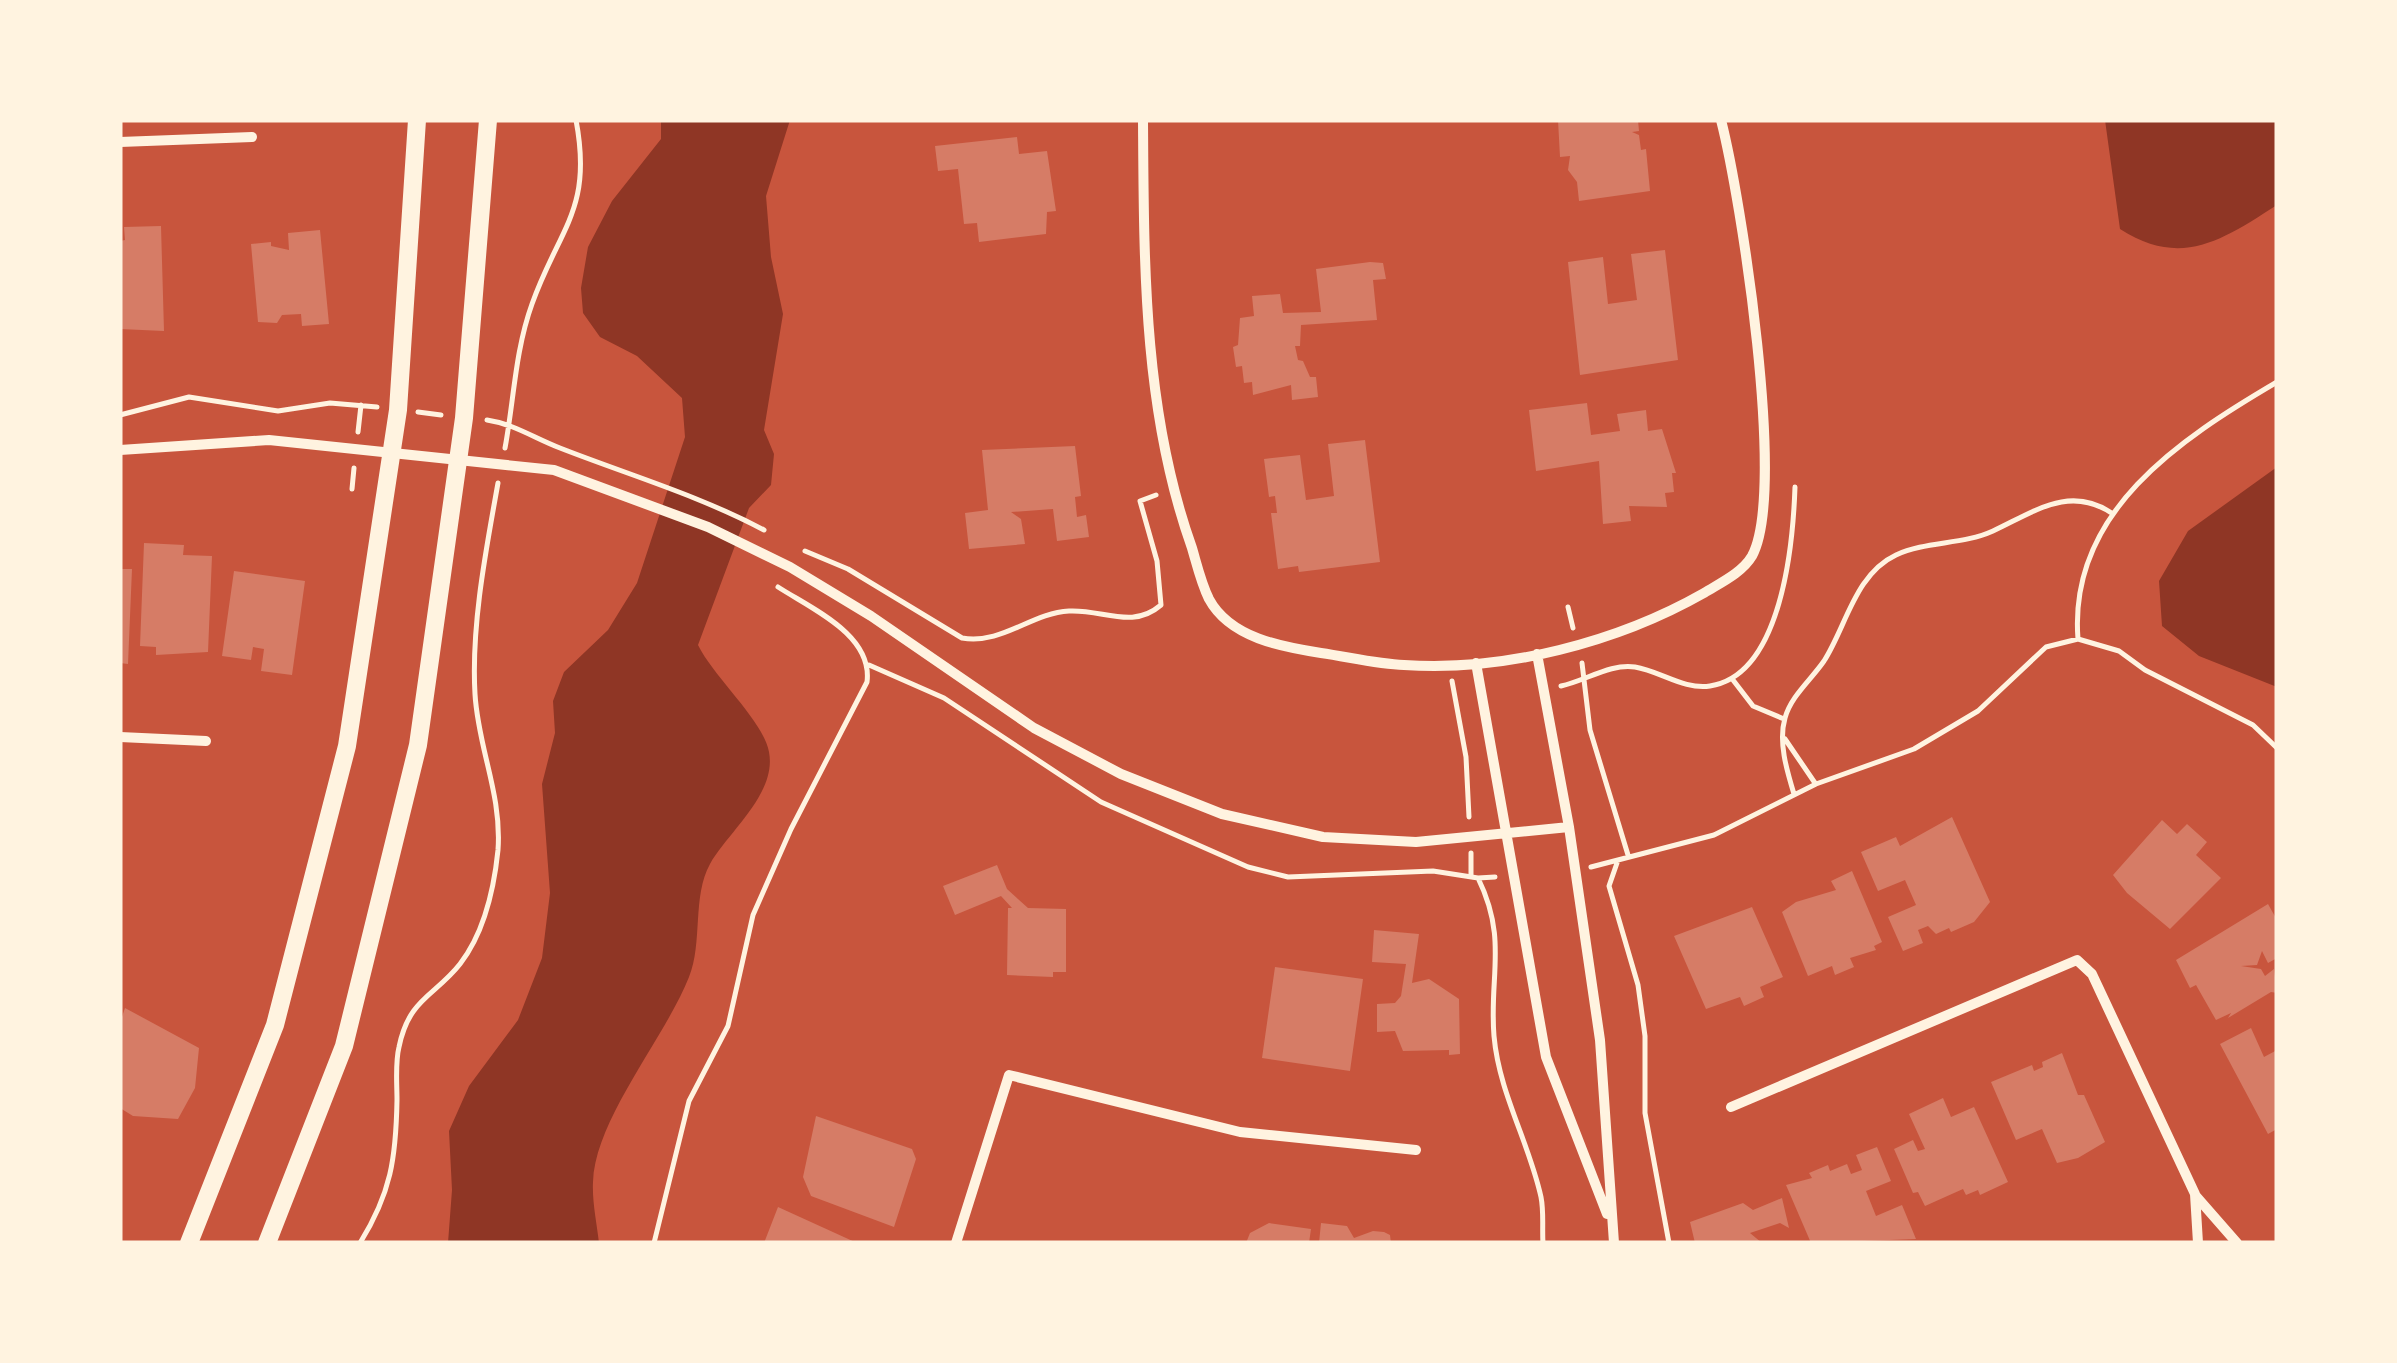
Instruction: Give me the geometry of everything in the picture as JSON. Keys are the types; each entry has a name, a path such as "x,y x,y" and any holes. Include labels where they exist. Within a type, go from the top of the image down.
{"main road":[{"path":"189,1243 275,1026 337,783 393,450 417,120"},
{"path":"267,1243 344,1046 418,745 459,458 488,120"}],"street":[{"path":"1143,120 1144,308 1170,489 1210,602 1245,634 1284,647 1405,666 1476,663 1576,643 1683,605 1728,579 1751,559 1764,524 1759,370 1749,264 1722,120"},
{"path":"120,142 252,138"},
{"path":"120,450 269,440 393,450 554,470 708,526 790,567 871,616 1034,728 1121,774 1222,814 1324,837 1416,842 1569,827"},
{"path":"1536,654 1569,827 1600,1040 1614,1243"},
{"path":"1476,663 1546,1057 1611,1223"},
{"path":"120,737 206,741"},
{"path":"1730,1107 2076,960 2092,974 2195,1194 2237,1243"},
{"path":"956,1243 1009,1075 1240,1132 1416,1150"},
{"path":"2195,1194 2198,1243"}],"path":[{"path":"360,1243 383,1205 393,1170 398,1048 409,1016 426,994 458,967 476,939 498,850 492,769 475,693 476,650 511,389 533,302 575,212 582,164 576,120"},
{"path":"2078,639 2078,586 2091,551 2113,514 2172,450 2277,382"},
{"path":"1544,690 1587,680 1622,666 1707,687 1732,680 1762,647 1786,580 1795,487"},
{"path":"801,549 848,570 962,638 979,641 1069,611 1133,620 1161,606 1162,589 1140,501 1170,489"},
{"path":"1794,794 1783,736 1784,719 1831,649 1860,590 1876,568 1894,556 1988,534 2031,510 2071,500 2089,501 2113,514"},
{"path":"654,1243 690,1101 728,1026 752,915 791,829 867,682 869,666 854,639 778,587"},
{"path":"1568,607 1587,680 1590,730 1628,856"},
{"path":"1575,869 1617,863 1628,856 1714,835 1816,784 1945,733 1978,711 2046,647 2078,639 2119,651 2145,670 2253,724 2277,748"},
{"path":"1453,664 1452,696 1458,704 1463,739 1471,876"},
{"path":"1732,680 1753,706 1784,719"},
{"path":"1783,736 1816,784"},
{"path":"1617,863 1610,886 1638,986 1646,1036 1645,1113 1669,1243"},
{"path":"1513,876 1478,878 1491,905 1498,970 1494,1034 1507,1098 1541,1198 1542,1243"}],"shaded area":[{"path":"661,120 790,120 766,196 771,257 783,314 764,430 774,454 771,485 749,508 698,645 758,727 769,752 770,768 759,797 710,864 701,890 696,949 689,977 605,1132 593,1182 599,1243 448,1243 452,1190 449,1131 469,1086 518,1020 542,958 550,893 542,784 555,733 553,701 564,672 608,630 637,583 685,437 682,398 637,356 600,337 583,313 581,288 588,247 612,201 661,139"},
{"path":"2105,120 2277,120 2277,205 2219,239 2200,245 2162,247 2142,241 2120,229"},
{"path":"2277,467 2277,687 2199,656 2162,626 2159,581 2188,531"}],"building":[{"path":"1558,120 1638,120 1639,131 1632,132 1639,135 1641,150 1646,149 1650,191 1579,201 1577,182 1568,170 1570,156 1560,157"},
{"path":"1017,137 1019,154 1047,151 1056,211 1047,212 1046,234 979,242 977,223 964,224 958,169 938,171 935,146"},
{"path":"161,226 164,331 120,329 120,241 125,240 124,227"},
{"path":"320,230 329,324 302,326 301,314 282,315 277,323 258,322 251,244 271,242 271,246 289,250 288,233"},
{"path":"1665,250 1678,360 1580,375 1568,262 1603,257 1608,304 1637,300 1631,254"},
{"path":"1383,263 1386,279 1373,280 1377,320 1301,325 1300,346 1295,346 1298,360 1303,361 1310,377 1316,377 1318,397 1292,400 1291,385 1253,395 1252,382 1244,383 1242,366 1236,367 1233,347 1238,345 1240,318 1254,316 1252,296 1280,294 1283,313 1321,312 1316,269"},
{"path":"1587,403 1591,435 1620,431 1617,414 1646,410 1648,431 1662,429 1676,473 1672,473 1674,492 1665,493 1667,507 1629,506 1631,521 1603,524 1599,461 1536,471 1529,410"},
{"path":"1365,440 1380,562 1299,572 1298,566 1278,569 1271,513 1277,513 1275,496 1269,497 1264,459 1300,455 1306,500 1334,496 1328,444"},
{"path":"1075,446 1081,496 1075,497 1077,517 1086,515 1089,537 1057,541 1053,509 1011,512 1021,519 1025,544 969,549 965,513 988,510 982,450"},
{"path":"144,543 184,545 183,555 212,556 208,652 156,655 156,647 140,646"},
{"path":"120,569 132,569 128,664 120,663"},
{"path":"234,571 305,581 292,675 261,671 264,649 253,647 251,660 222,656"},
{"path":"1952,817 1990,902 1974,922 1951,932 1949,928 1936,934 1928,926 1918,930 1923,943 1903,951 1888,917 1916,905 1905,880 1878,891 1861,852 1896,837 1900,846"},
{"path":"2162,820 2177,834 2187,824 2207,842 2196,855 2221,878 2170,929 2127,893 2113,875"},
{"path":"997,865 1007,889 1028,908 1066,909 1066,972 1053,972 1053,977 1007,975 1008,908 1012,908 1001,896 955,915 943,886"},
{"path":"1852,871 1882,942 1874,946 1876,950 1850,958 1854,967 1835,975 1832,966 1808,976 1782,912 1796,902 1836,890 1831,881"},
{"path":"2268,904 2277,920 2277,958 2268,963 2262,951 2257,965 2241,966 2261,969 2265,976 2274,969 2277,993 2271,992 2228,1018 2231,1013 2216,1020 2196,985 2190,988 2176,960"},
{"path":"1752,907 1783,977 1760,987 1764,997 1744,1006 1740,997 1706,1009 1674,936"},
{"path":"1374,930 1419,934 1412,983 1429,979 1459,999 1460,1054 1449,1055 1449,1050 1403,1051 1395,1031 1377,1032 1377,1004 1395,1003 1401,996 1406,964 1372,962"},
{"path":"1275,967 1363,979 1350,1071 1262,1058"},
{"path":"125,1008 199,1048 195,1088 178,1119 133,1116 120,1108 120,1023"},
{"path":"2251,1028 2264,1057 2277,1050 2277,1129 2268,1134 2220,1044"},
{"path":"2062,1053 2078,1095 2084,1095 2105,1142 2078,1158 2057,1163 2042,1129 2016,1140 1991,1082 2032,1065 2034,1071 2043,1067 2042,1062"},
{"path":"1943,1098 1951,1117 1974,1107 2008,1182 1980,1195 1978,1190 1966,1195 1963,1189 1925,1206 1918,1192 1913,1193 1894,1149 1913,1140 1918,1151 1925,1149 1909,1114"},
{"path":"816,1116 912,1149 916,1159 894,1227 811,1196 803,1177"},
{"path":"1877,1147 1891,1181 1866,1191 1876,1216 1902,1205 1916,1239 1811,1243 1786,1185 1812,1178 1809,1173 1828,1165 1830,1171 1847,1164 1851,1174 1862,1170 1856,1155"},
{"path":"1782,1198 1789,1228 1780,1223 1750,1233 1762,1243 1695,1243 1690,1222 1743,1203 1753,1210"},
{"path":"778,1207 857,1243 764,1243"},
{"path":"1269,1223 1311,1229 1309,1243 1246,1243 1250,1233"},
{"path":"1321,1223 1347,1226 1354,1238 1373,1231 1384,1232 1390,1235 1391,1243 1319,1243"}]}
